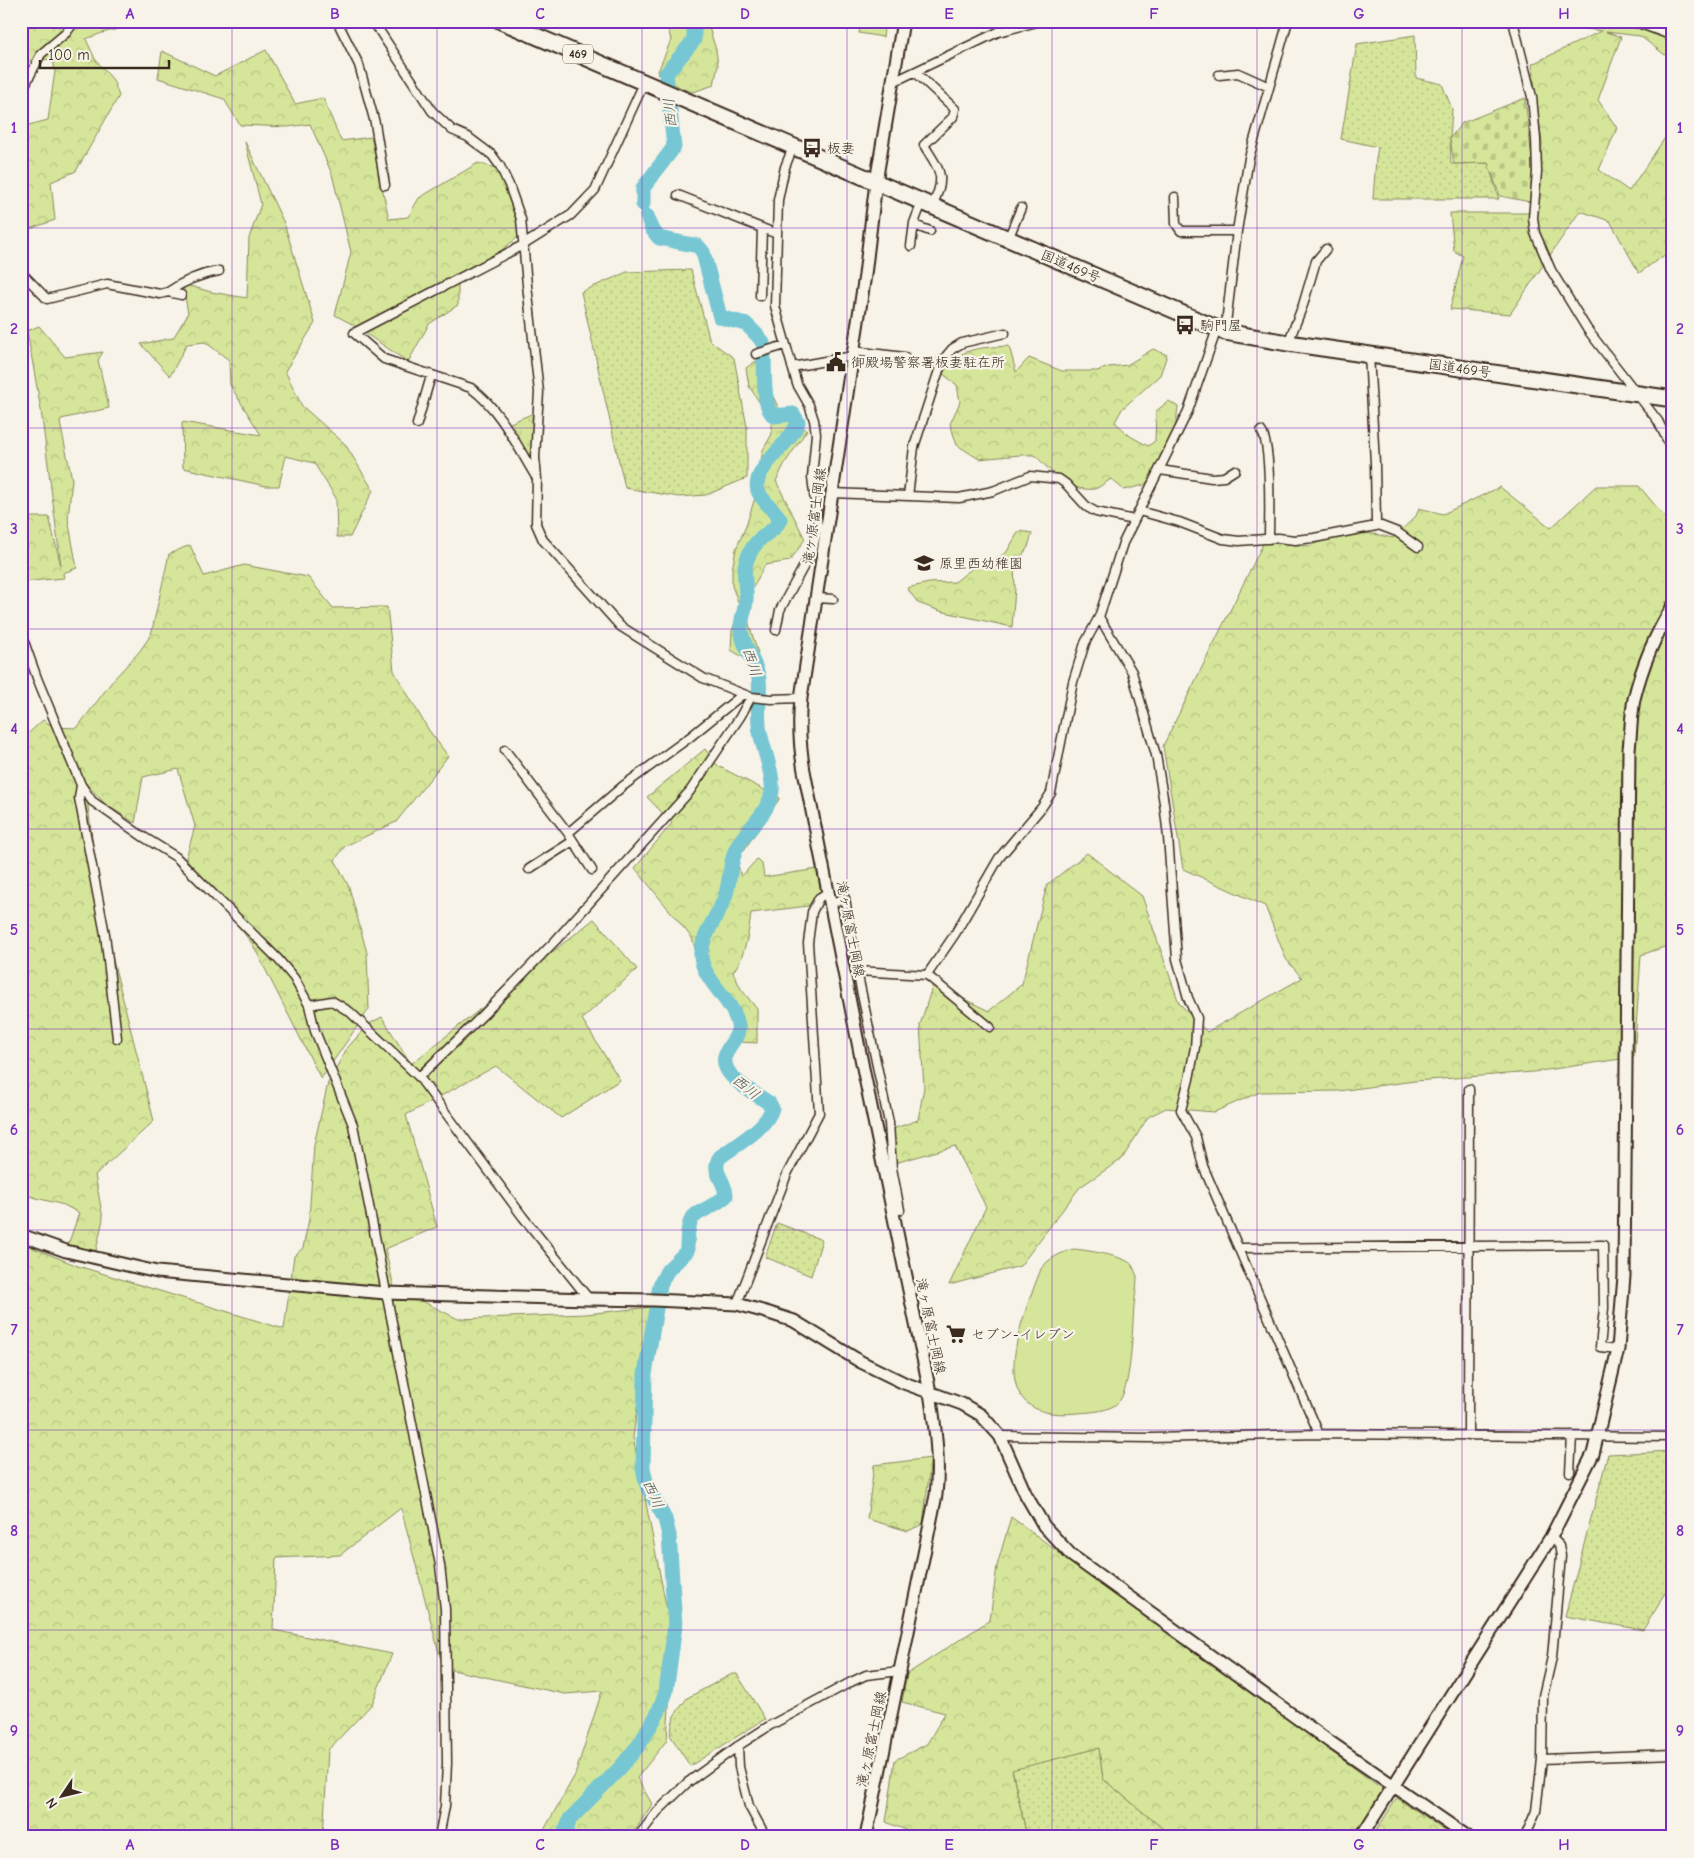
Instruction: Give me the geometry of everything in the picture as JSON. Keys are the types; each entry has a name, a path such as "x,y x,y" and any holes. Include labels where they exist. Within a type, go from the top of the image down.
{"highway":[{"name":"国道469号","path":"501,21 1221,330 1288,343 1673,399"}],"street":[{"path":"21,93 41,54 66,34 75,21"},
{"path":"337,21 359,65 375,123 385,185"},
{"path":"372,21 432,111 452,130 468,137 492,155 500,166 509,185 521,219 539,392 535,458 537,480 536,524 544,540 620,626 703,678 751,697 767,699 801,698"},
{"name":"滝ヶ原富士岡線","path":"866,1837 936,1495 938,1473 937,1436 930,1392 830,904 800,750 798,724 817,598 822,528 832,493 865,275 876,182 891,83 903,21"},
{"path":"891,83 998,32 1039,21"},
{"path":"927,975 955,934 999,858 1051,793 1073,682 1085,643 1099,617 1123,543 1188,411 1221,330 1249,158 1288,21"},
{"path":"1513,21 1532,97 1537,172 1532,218 1535,233 1551,270 1587,329 1658,421 1673,452"},
{"path":"1633,21 1673,36"},
{"path":"911,246 914,225 940,188 940,170 924,145 953,116 954,109 915,72"},
{"path":"1219,75 1238,73 1269,87"},
{"path":"537,480 498,415 482,396 471,388 384,359 354,333 523,244 571,215 595,190 649,85"},
{"path":"776,630 780,610 812,551 822,528 812,477 815,427 809,405 792,367 775,306 778,200 785,167 793,147"},
{"path":"678,195 777,234"},
{"path":"1175,197 1176,224 1181,231 1237,231"},
{"path":"1008,239 1021,208"},
{"path":"914,225 930,231"},
{"path":"760,296 762,228"},
{"path":"1288,343 1303,305 1316,261 1326,249"},
{"path":"21,272 47,299 107,284 160,294 168,292 185,281 219,271"},
{"path":"168,292 181,295"},
{"path":"908,496 914,447 942,361 952,349 962,344 1005,333"},
{"path":"756,354 785,345"},
{"path":"792,367 853,354 905,357"},
{"path":"1369,354 1375,463 1376,524"},
{"path":"417,424 431,376"},
{"path":"1261,431 1267,451 1269,539"},
{"path":"1160,470 1212,478 1224,477 1235,470"},
{"path":"832,493 959,498 993,491 1030,476 1059,479 1087,507 1096,512 1134,520"},
{"path":"1140,511 1179,522 1223,539 1239,541 1314,538 1376,526 1376,524"},
{"path":"1376,524 1397,532 1418,547"},
{"path":"817,598 833,599"},
{"path":"1361,1837 1551,1538 1593,1454 1598,1436 1618,1349 1624,1276 1629,749 1634,701 1643,666 1660,626 1673,606"},
{"path":"1099,617 1132,672 1156,755 1164,803 1177,959 1196,1018 1192,1063 1181,1110 1196,1137 1203,1166 1319,1434"},
{"path":"21,633 37,678 82,785 92,801 176,857 278,959 294,978 309,1005 316,1031 353,1125 440,1565 445,1606 447,1763 445,1806 439,1837"},
{"path":"568,833 623,786 690,737 743,694"},
{"path":"419,1077 556,940 690,791 751,697"},
{"path":"505,750 568,833 592,870"},
{"path":"82,785 79,798 105,934 117,1038"},
{"path":"529,869 573,841"},
{"path":"737,1304 787,1174 819,1113 808,943 812,912 819,898 828,892"},
{"path":"830,904 845,898 857,971 889,1123 892,1168 900,1210"},
{"path":"857,971 927,975 990,1027"},
{"path":"309,1005 332,1001 350,1012 419,1077 523,1217 589,1300"},
{"path":"1468,1436 1470,1089"},
{"path":"21,1235 66,1251 156,1272 385,1293 737,1304 794,1321 861,1362 904,1383 962,1404 982,1416 1000,1436 1026,1495 1044,1526 1072,1555 1330,1742 1468,1837"},
{"path":"1239,1248 1603,1245 1604,1308 1600,1347 1618,1349"},
{"path":"1000,1436 1151,1438 1319,1434 1673,1437"},
{"path":"1570,1472 1572,1436"},
{"path":"1525,1837 1536,1811 1542,1759 1543,1696 1552,1657 1561,1556 1559,1546 1551,1538"},
{"path":"638,1837 657,1812 687,1783 769,1726 866,1675 900,1670"},
{"path":"738,1746 739,1767 749,1806 766,1837"},
{"path":"1542,1759 1673,1754"}],"green space":[{"path":"21,21 150,21 86,39 95,59 113,80 119,96 76,171 51,182 55,220 21,232 21,127 48,120 55,71 53,59 26,61 21,64"},
{"path":"666,21 707,21 716,50 718,65 714,85 693,92 683,89 657,74 671,40"},
{"path":"861,21 885,21 883,37 859,33"},
{"path":"1529,21 1673,21 1673,61 1640,36 1606,32 1621,37 1598,100 1617,128 1599,170 1629,191 1673,126 1673,249 1639,273 1610,221 1580,211 1510,314 1450,309 1463,256 1454,251 1450,213 1537,213 1542,143 1532,64 1601,31"},
{"path":"1415,35 1416,78 1442,84 1452,109 1451,164 1488,163 1499,199 1373,199 1378,147 1341,139 1357,44"},
{"path":"266,50 295,104 323,98 341,141 371,137 389,219 408,217 419,198 478,163 499,169 521,235 458,284 458,305 429,324 408,362 335,315 351,252 332,174 310,124 288,127 240,125 224,99 158,78 162,51 215,76"},
{"path":"1525,98 1533,168 1530,202 1500,196 1488,163 1454,164 1450,138 1462,123"},
{"path":"245,142 284,223 315,323 285,371 302,406 345,444 373,490 350,537 337,537 336,498 314,463 286,456 279,486 266,486 183,468 182,422 261,435 230,385 229,360 205,342 187,344 170,376 141,344 173,338 188,314 183,284 211,292 247,298 249,238 261,204"},
{"path":"691,270 710,341 734,358 747,427 747,478 706,495 679,497 625,488 581,292 627,272"},
{"path":"39,326 65,357 103,352 98,360 109,408 61,419 60,423 72,479 68,519 77,568 63,573 64,578 21,582 21,517 49,517 61,566 41,410 27,331"},
{"path":"1009,346 1016,372 1029,358 1062,371 1097,371 1109,367 1127,365 1153,349 1167,355 1160,375 1122,409 1115,422 1130,436 1148,446 1155,441 1156,411 1169,401 1178,407 1175,431 1151,478 1144,485 1124,490 1111,479 1094,489 1085,489 1061,480 1035,455 979,459 957,445 950,424 960,402 957,385 943,374 949,365 963,353 980,348"},
{"path":"756,361 780,411 807,430 785,463 776,481 805,539 790,561 765,565 747,599 749,624 758,653 741,656 731,650 732,631 740,607 732,586 732,570 736,549 754,501 763,450 772,434 770,419 749,386 746,368"},
{"path":"536,412 533,469 508,424"},
{"path":"1596,486 1639,486 1673,527 1673,944 1641,955 1634,1057 1533,1072 1415,1081 1338,1091 1260,1092 1214,1112 1166,1108 1148,1117 1122,1159 1080,1187 1020,1266 949,1285 986,1207 955,1146 895,1163 887,1131 918,1120 924,1087 920,1025 933,984 989,1011 1022,984 1047,885 1087,853 1142,896 1179,1003 1207,1032 1302,978 1286,959 1265,906 1183,869 1163,746 1264,542 1309,546 1344,532 1374,534 1393,538 1416,516 1419,508 1443,514 1500,487 1551,528"},
{"path":"1019,531 1032,533 1028,547 1014,567 1015,588 1012,627 940,611 918,603 907,588 929,583 955,582 975,566 988,563 1006,553"},
{"path":"190,545 204,576 244,565 308,577 333,608 387,607 394,671 428,729 448,756 396,822 345,846 335,860 349,887 367,953 369,1009 321,1079 253,945 186,858 195,826 178,769 143,777 135,823 105,804 85,782 102,917 154,1121 95,1175 103,1219 95,1255 68,1245 79,1213 64,1205 21,1194 21,740 43,720 54,727 77,728 114,679 139,652 151,635 169,554"},
{"path":"705,749 718,766 780,798 737,860 741,877 757,859 762,864 764,877 818,869 821,890 808,906 751,913 748,936 741,959 733,972 741,989 757,1009 757,1043 739,1042 733,1019 702,974 692,938 635,868 672,823 647,797"},
{"path":"594,919 637,969 582,1019 620,1080 561,1118 496,1066 406,1115 437,1227 385,1249 394,1287 458,1319 586,1314 651,1307 633,1437 673,1641 667,1740 637,1778 652,1804 631,1837 540,1837 575,1775 602,1691 565,1694 443,1668 401,1508 340,1555 276,1558 273,1630 392,1654 372,1704 328,1750 323,1837 21,1837 21,1243 78,1266 284,1329 294,1256 303,1248 309,1219 314,1145 328,1083 347,1048 369,1024 382,1017 411,1064"},
{"path":"777,1223 822,1240 811,1276 765,1257"},
{"path":"1074,1249 1096,1252 1122,1259 1132,1265 1137,1276 1127,1381 1120,1400 1112,1407 1100,1411 1077,1413 1046,1412 1026,1402 1016,1386 1014,1365 1017,1340 1041,1269 1055,1256"},
{"path":"1673,1451 1673,1578 1669,1588 1643,1630 1565,1616 1608,1454"},
{"path":"931,1458 923,1524 908,1531 867,1519 874,1465"},
{"path":"1011,1517 1384,1790 1354,1837 1173,1837 1103,1779 1099,1748 1012,1770 1027,1837 923,1837 886,1822 895,1760 927,1744 945,1713 902,1702 907,1674 990,1620 997,1566"},
{"path":"732,1674 737,1674 765,1719 690,1766 670,1735 674,1716 687,1698"},
{"path":"1099,1748 1103,1779 1173,1837 1027,1837 1012,1769"},
{"path":"1397,1798 1454,1837 1372,1837"}],"waterway":[{"name":"西川","path":"643,204 643,188 674,147 666,74 694,40 694,24 691,21"},
{"name":"西川","path":"647,216 652,229 659,238 698,246 703,252 720,317 746,324 763,343"},
{"name":"西川","path":"563,1837 570,1819 619,1769 639,1745 658,1713 666,1692 675,1626 669,1535 665,1519 647,1486 643,1468 645,1374 660,1285 667,1271 687,1251 687,1236 692,1219 726,1196 717,1167 720,1157 758,1129 772,1108 769,1103 736,1081 726,1066 725,1058 728,1049 737,1035 738,1025 730,1007 705,971 701,952 708,931 725,897 735,851 767,806 772,791 770,769 759,725 759,679 742,636 741,622 746,600 745,566 748,557 755,545 774,528 780,519 762,498 758,491 757,482 766,465 794,431 798,422 793,414 774,416 770,412 764,381 764,358"}],"place":[{"name":"板妻","path":"812,148"},
{"name":"駒門屋","path":"1185,325"},
{"name":"御殿場警察署板妻駐在所","path":"836,362"},
{"name":"原里西幼稚園","path":"924,563"},
{"name":"セブン-イレブン","path":"956,1334"}]}
